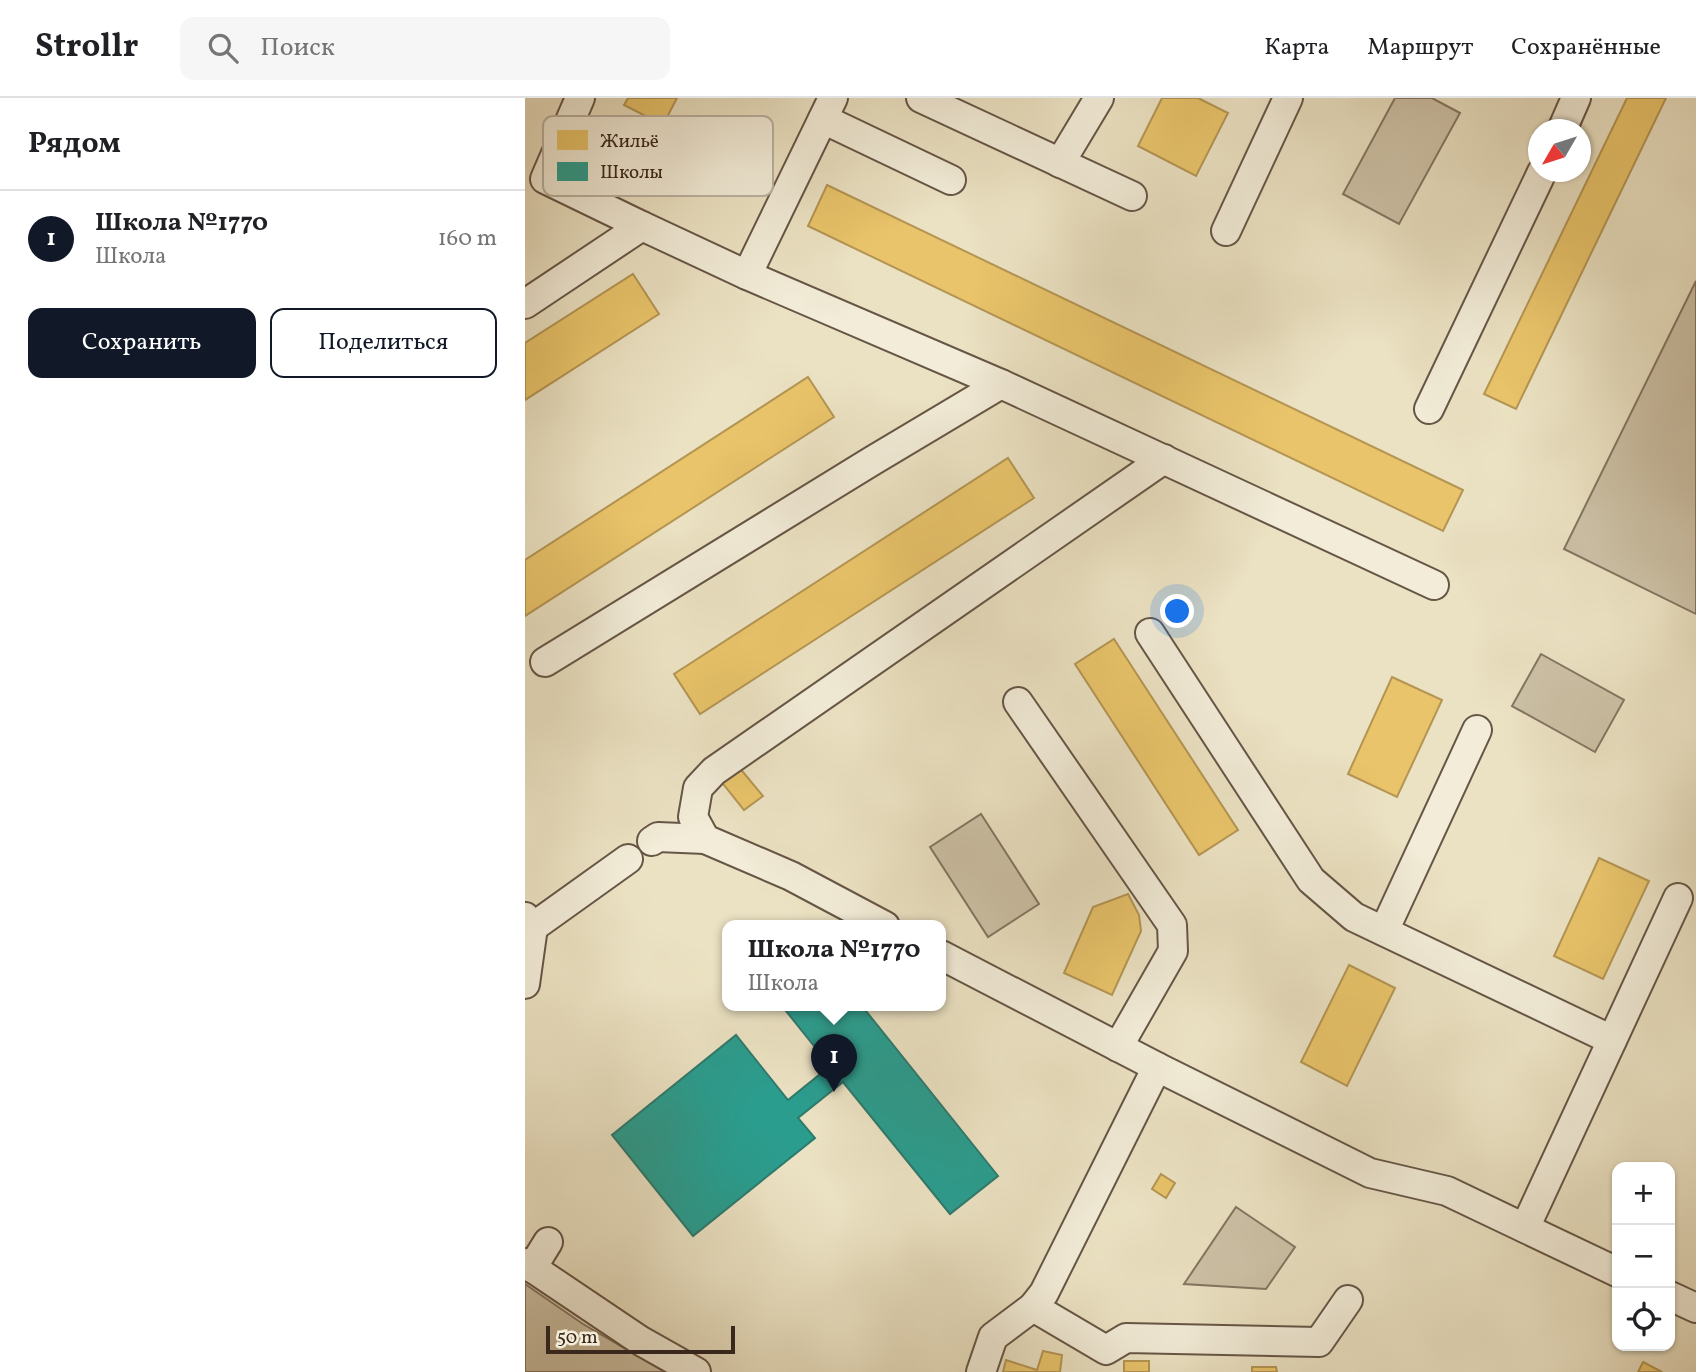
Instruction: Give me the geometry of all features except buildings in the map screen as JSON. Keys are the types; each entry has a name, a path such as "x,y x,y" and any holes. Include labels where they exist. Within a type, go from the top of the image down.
{"lane":[{"path":"569,116 580,98"},
{"path":"921,98 1132,196"},
{"path":"1060,163 1099,98"},
{"path":"1226,231 1288,98"},
{"path":"1567,119 1576,98"},
{"path":"747,275 828,108 951,180"},
{"path":"1429,410 1537,182"},
{"path":"580,196 747,275 1001,384 1434,585"},
{"path":"525,304 642,226"},
{"path":"545,662 1001,384"},
{"path":"705,839 693,817 698,788 714,771 1164,459"},
{"path":"1150,633 1311,880 1354,917 1612,1040"},
{"path":"1018,702 1172,925 1173,951 1118,1047"},
{"path":"1384,931 1477,730"},
{"path":"652,841 658,837 705,839 791,876 874,920"},
{"path":"525,985 529,922 628,859"},
{"path":"1525,1228 1678,898"},
{"path":"946,958 1370,1173 1447,1191 1612,1270"},
{"path":"981,1372 993,1338 1033,1307 1044,1293 1157,1067"},
{"path":"548,1242 528,1265 641,1341 696,1372"},
{"path":"1675,1298 1696,1308"},
{"path":"1033,1307 1107,1350 1126,1338 1319,1342 1348,1300"}],"shaded area":[{"path":"1395,98 1432,98 1460,113 1399,224 1343,194"},
{"path":"1696,281 1696,614 1564,549"},
{"path":"1541,654 1624,700 1595,752 1512,706"},
{"path":"981,814 1039,904 988,937 930,847"},
{"path":"1236,1207 1295,1247 1266,1289 1184,1284"},
{"path":"525,1284 583,1324 665,1372 525,1372"}],"place":[{"name":"Школа №1770","path":"834,1092"}]}
